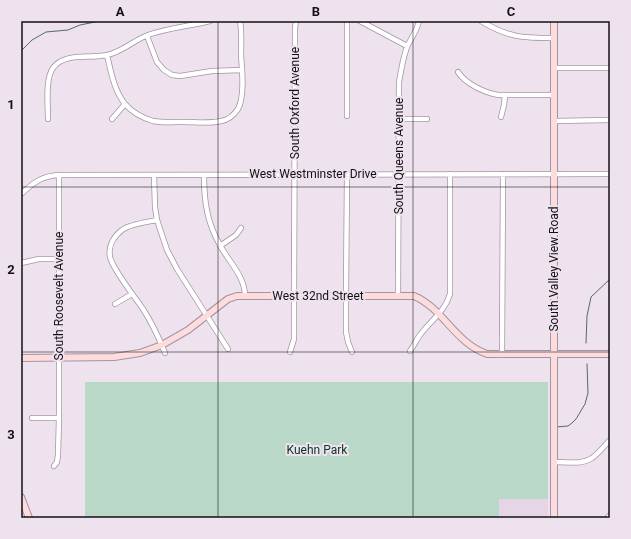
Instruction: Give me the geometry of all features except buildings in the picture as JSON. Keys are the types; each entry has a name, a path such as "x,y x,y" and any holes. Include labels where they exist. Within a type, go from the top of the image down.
{"street":[{"path":"183,21 185,27"},
{"path":"48,119 48,84 53,68 60,61 69,58 106,55 116,52 147,36 210,21"},
{"path":"106,55 116,88 125,104 143,117 154,121 164,122 221,121 233,114 239,107 242,93 240,21"},
{"name":"South Oxford Avenue","path":"290,352 294,338 295,296 296,21"},
{"path":"346,21 347,116"},
{"path":"360,21 408,46"},
{"name":"South Queens Avenue","path":"398,296 399,82 403,61 419,21"},
{"path":"481,21 512,36 554,38"},
{"name":"South Valley View Road","path":"554,21 554,518"},
{"path":"147,36 157,62 164,70 172,75 180,76 212,71 242,70"},
{"path":"554,68 610,68"},
{"path":"458,72 464,79 478,88 492,93 505,95 554,95"},
{"path":"501,117 505,95"},
{"path":"112,119 125,104"},
{"path":"399,119 428,119"},
{"path":"554,120 610,120"},
{"path":"347,174 346,332 352,352"},
{"path":"410,351 420,334 444,308 449,299 450,174"},
{"path":"502,354 503,174"},
{"name":"West Westminster Drive","path":"21,194 37,180 52,175 610,174"},
{"name":"South Roosevelt Avenue","path":"54,466 57,462 58,455 59,418 59,175"},
{"path":"154,175 155,207 163,242 171,259 228,349"},
{"path":"204,175 206,208 212,229 220,246 242,281 245,288 245,296"},
{"path":"157,220 124,229 115,237 111,244 110,250 111,260 154,327 165,353"},
{"path":"220,246 236,235 241,228"},
{"path":"21,263 38,259 59,259"},
{"path":"115,304 132,294"},
{"name":"West 32nd Street","path":"21,358 114,358 140,353 162,345 188,330 228,300 236,296 414,296 421,299 439,314 467,343 476,350 487,354 610,354"},
{"path":"32,418 59,418"},
{"path":"554,462 579,462 588,460 610,440"},
{"path":"21,497 29,518"},
{"path":"607,518 610,515"}],"shaded area":[{"path":"499,499 548,499 548,518 499,518"}],"green space":[{"name":"Kuehn Park","path":"85,382 548,382 548,499 499,499 499,518 85,518"}],"waterway":[{"path":"21,51 32,40 46,32 68,30 80,25 100,21"},
{"path":"586,343 587,316 591,297 610,279"},
{"path":"556,427 568,426 572,423 585,404 588,393 587,364"}]}
